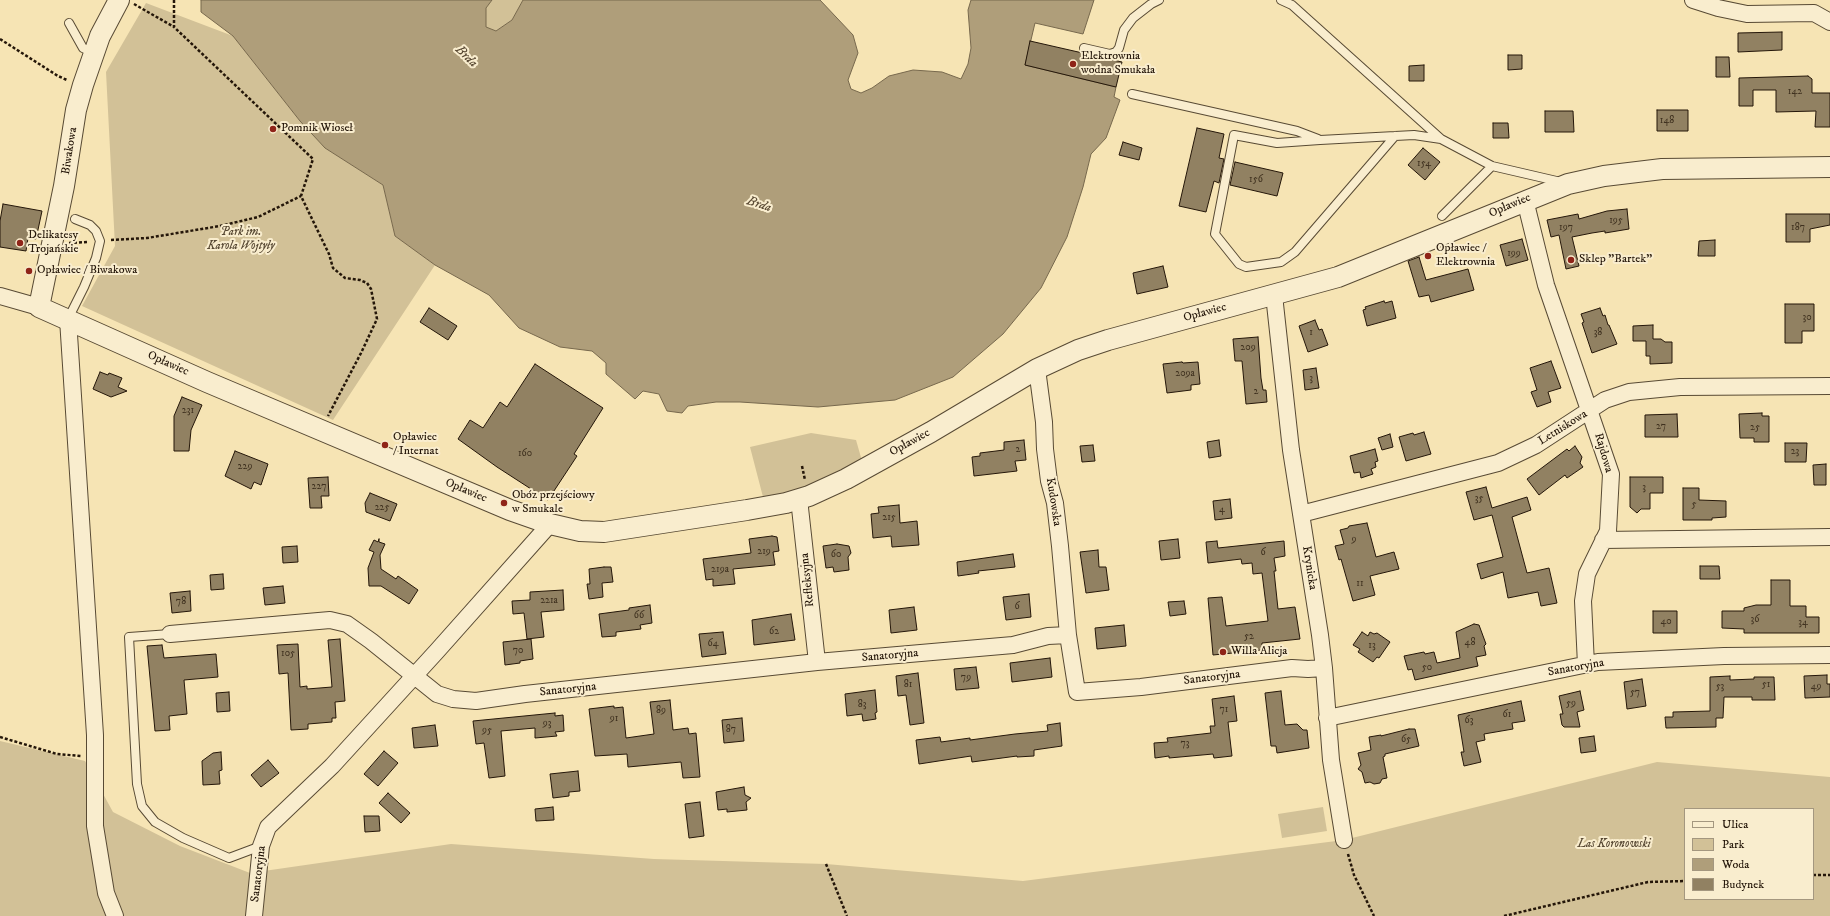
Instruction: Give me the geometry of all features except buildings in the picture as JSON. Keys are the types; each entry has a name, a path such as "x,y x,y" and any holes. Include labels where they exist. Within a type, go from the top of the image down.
{"street":[{"name":"Biwakowa","path":"39,308 64,186 76,110 94,52 109,17 119,0"},
{"path":"1693,0 1718,8 1747,14 1814,13 1830,22"},
{"name":"Opławiec","path":"0,296 68,319 200,379 510,510 550,524 580,532 604,532 747,510 799,499 846,479 931,432 1037,369 1078,350 1108,340 1274,295 1357,270 1525,200 1568,184 1604,176 1662,169 1830,167"},
{"name":"Rajdowa","path":"1525,200 1546,285 1611,474 1608,531 1587,574 1583,601 1586,665"},
{"name":"Krynicka","path":"1274,295 1291,450 1324,668 1331,760 1344,840"},
{"path":"68,319 95,757 96,826 106,893 115,916"},
{"name":"Kudowska","path":"1037,369 1044,422 1045,450 1049,481 1055,503 1068,635"},
{"name":"Letniskowa","path":"1300,514 1498,463 1536,445 1605,400 1629,392 1665,388 1830,386"},
{"name":"Refleksyjna","path":"799,499 817,662"},
{"name":"Sanatoryjna","path":"254,916 261,846 268,828 332,766 550,524"},
{"path":"1603,540 1830,537"},
{"name":"Sanatoryjna","path":"170,634 330,620 348,624 437,694 453,699 476,701 525,694 817,662 1013,645 1048,636 1068,635 1077,692 1141,687 1292,668 1324,668"},
{"name":"Sanatoryjna","path":"1327,718 1598,662 1724,656 1830,654"}],"lane":[{"path":"1084,48 1110,54 1116,52 1119,48 1124,30 1133,18 1151,4 1159,0"},
{"path":"1280,0 1292,6 1441,139 1492,166 1568,184"},
{"path":"69,24 84,48 94,52"},
{"path":"1132,94 1297,131 1320,140"},
{"path":"1395,136 1295,252 1281,262 1246,267 1239,264 1215,234 1234,135 1277,143 1320,140 1395,136 1414,135 1441,139"},
{"path":"1442,216 1492,166"},
{"path":"68,319 96,258 100,241 96,231 90,225 75,219"},
{"path":"170,634 129,637 138,784 142,806 155,822 183,838 229,858 261,846"}],"path":[{"path":"174,0 174,27"},
{"path":"140,8 174,27 313,159 301,196 329,254 333,268 345,278 360,280 367,284 371,289 377,319 321,431"},
{"path":"0,39 58,76 83,85"},
{"path":"68,243 147,238 220,226 258,217 301,196"},
{"path":"0,737 57,754 95,757"},
{"path":"1344,840 1354,875 1374,916"},
{"path":"826,864 847,916"},
{"path":"1814,876 1830,875"},
{"path":"1504,916 1648,882 1684,881"}],"green space":[{"path":"492,0 523,0 512,20 496,31 486,27 486,8"},
{"name":"Park im. Karola Wojtyły","path":"146,3 233,36 300,121 325,148 383,185 395,236 435,265 333,420 82,306 115,246 106,72"},
{"path":"811,433 856,440 862,461 810,487 789,493 763,497 750,447"},
{"name":"Las Koronowski","path":"0,741 85,761 113,812 180,846 250,873 451,844 654,859 826,864 1023,881 1344,840 1657,762 1830,777 1830,916 0,916"},
{"path":"1323,807 1327,831 1282,838 1278,814"}],"water":[{"name":"Brda","path":"201,0 492,0 486,8 486,27 496,31 512,20 523,0 820,0 853,35 858,53 848,80 851,89 861,93 872,88 889,76 913,70 942,72 961,79 968,64 971,48 968,10 971,0 1094,0 1083,34 1035,23 1025,65 1116,87 1114,97 1120,100 1106,138 1091,154 1083,187 1067,237 1041,288 1003,334 953,377 895,400 818,407 716,402 688,406 682,413 667,411 659,394 643,391 635,399 606,374 606,363 592,351 560,347 519,328 489,295 435,265 395,236 383,185 325,148 300,121 233,36 201,12"}],"place":[{"name":"Elektrownia wodna Smukała","path":"1073,64"},
{"name":"Pomnik Wioseł","path":"273,129"},
{"name":"Delikatesy Trojańskie","path":"20,243"},
{"name":"Opławiec / Elektrownia","path":"1428,256"},
{"name":"Sklep \"Bartek\"","path":"1571,260"},
{"name":"Opławiec / Biwakowa","path":"29,271"},
{"name":"Opławiec / Internat","path":"385,445"},
{"name":"Obóz przejściowy w Smukale","path":"504,503"},
{"name":"Willa Alicja","path":"1223,652"}]}
